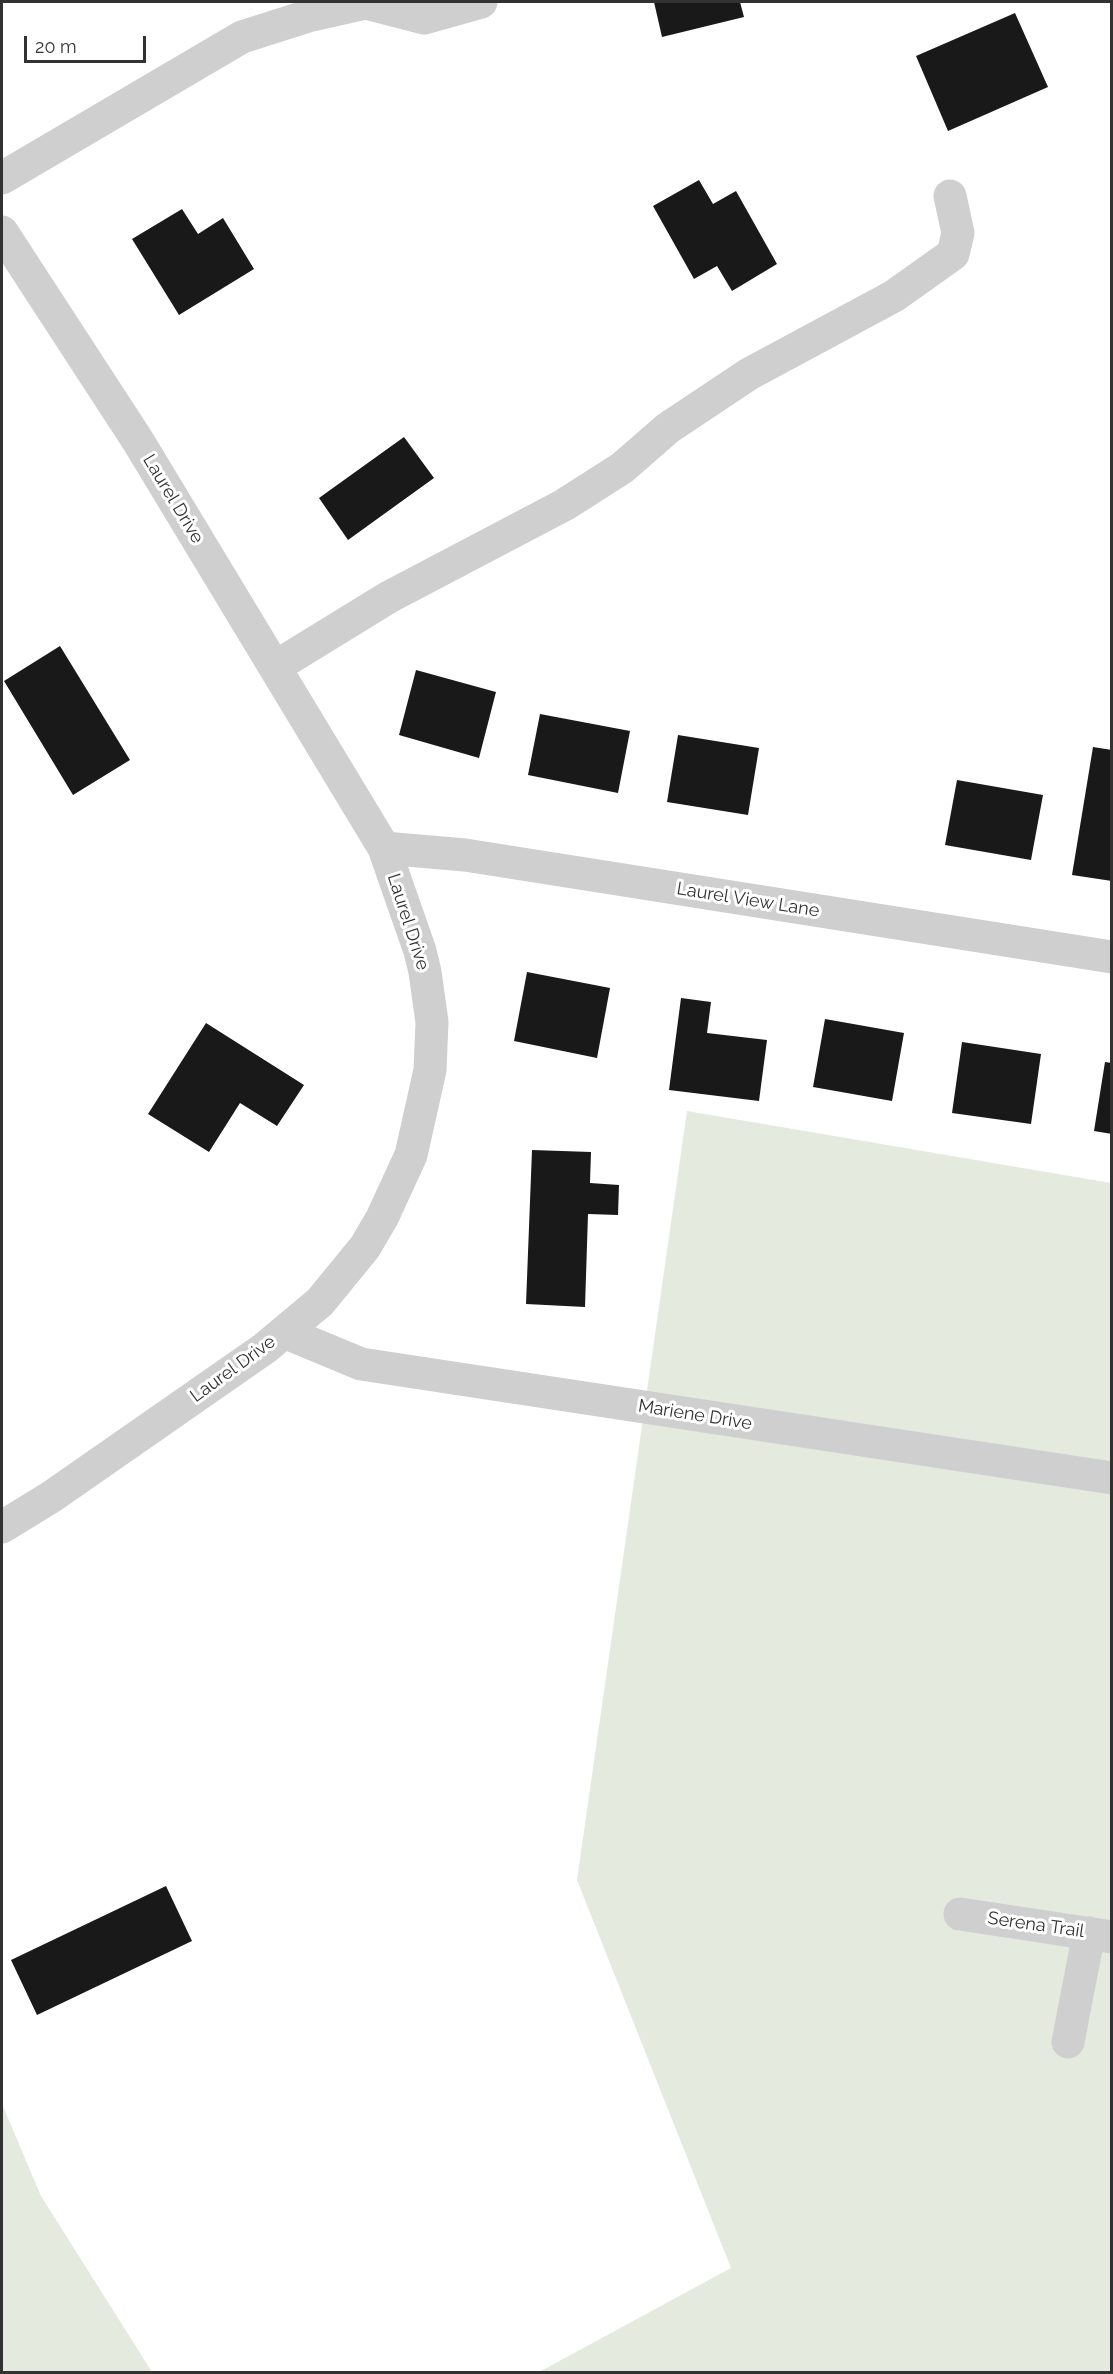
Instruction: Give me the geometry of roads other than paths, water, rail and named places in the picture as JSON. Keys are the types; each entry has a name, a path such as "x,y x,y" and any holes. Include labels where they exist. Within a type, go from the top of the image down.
{"street":[{"path":"2,178 242,37 308,16 366,3 424,18 481,2"},
{"path":"274,667 389,597 564,505 622,468 668,428 750,374 894,296 953,254 957,233 950,196"},
{"name":"Laurel Drive","path":"2,232 138,441 384,848 420,951 432,1022 430,1070 411,1155 382,1218 365,1246 320,1302 266,1348 51,1497 2,1527"},
{"name":"Laurel View Lane","path":"384,848 465,855 1112,957"},
{"name":"Mariene Drive","path":"284,1332 361,1364 1112,1478"},
{"name":"Serena Trail","path":"960,1914 1100,1935"},
{"path":"1068,2042 1100,1935"}]}
